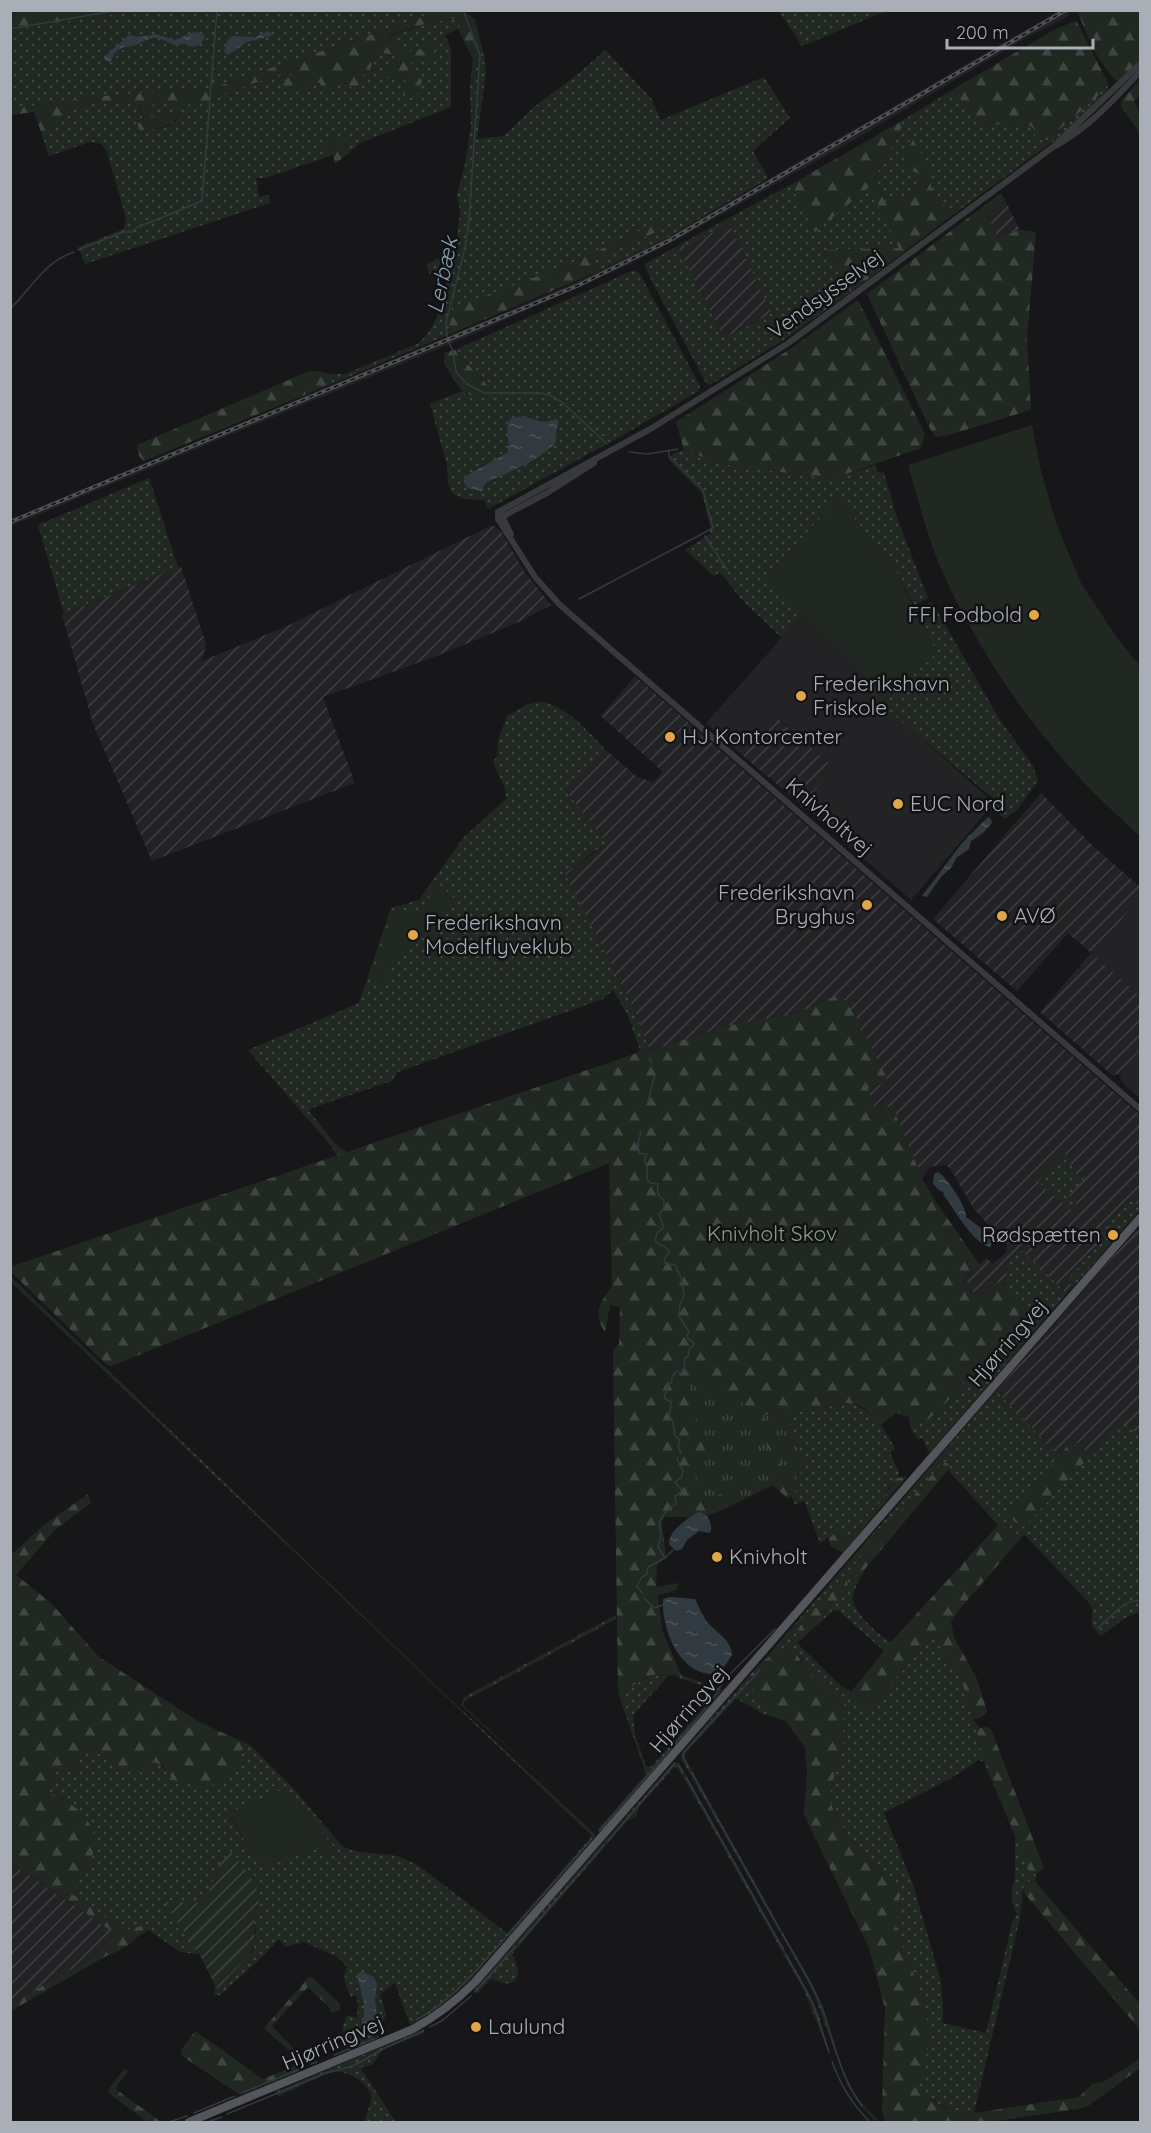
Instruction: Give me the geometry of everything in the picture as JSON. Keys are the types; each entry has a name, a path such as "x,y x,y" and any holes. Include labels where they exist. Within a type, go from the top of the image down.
{"main road":[{"name":"Hjørringvej","path":"189,2122 413,2029 455,2002 483,1974 1140,1218"}],"street":[{"name":"Vendsysselvej","path":"500,516 662,422 787,344 1053,147 1140,64"},
{"name":"Vendsysselvej","path":"1053,147 1064,142 1090,121 1140,72"},
{"name":"Knivholtvej","path":"500,516 535,578 560,605 1140,1109"}],"shaded area":[{"path":"1058,11 1072,11 1069,12 1069,16 1026,38 852,141 628,265 469,336 11,526 11,520 577,282 667,238"},
{"path":"1005,200 1020,230 998,238 987,215"},
{"path":"729,223 772,313 724,338 679,250 675,247 682,243 687,247"},
{"path":"490,526 501,531 524,571 551,605 519,622 437,656 323,697 355,783 152,861 93,724 62,615 181,566 206,644 202,661 287,626"},
{"path":"802,615 868,675 865,688 994,803 911,900 802,805 834,768 777,717 743,756 706,723"},
{"path":"635,676 1140,1115 1140,1200 1136,1205 1131,1200 1102,1241 1067,1280 1075,1285 1065,1296 1063,1289 1010,1258 1005,1287 992,1281 990,1287 979,1296 974,1295 967,1282 964,1284 963,1277 987,1258 992,1264 1006,1253 1007,1245 973,1208 950,1168 945,1165 934,1166 929,1168 922,1178 892,1106 875,1112 868,1088 888,1082 840,994 798,1013 726,1026 650,1051 634,1009 564,874 607,844 565,790 606,750 637,777 653,782 663,772 601,716"},
{"path":"776,717 834,768 802,805 743,756"},
{"path":"1041,793 1093,846 1140,887 1140,897 1092,954 1140,996 1140,1050 1119,1074 1112,1075 1040,1012 1091,953 1068,933 1017,991 933,919"},
{"path":"1140,897 1140,996 1092,954"},
{"path":"1140,1050 1140,1099 1123,1084 1119,1074"},
{"path":"1137,1229 1140,1232 1140,1436 1122,1422 1090,1456 1077,1443 1070,1444 1059,1456 996,1391"},
{"path":"10,1862 116,1934 96,1955 11,2004"}],"green space":[{"path":"11,10 135,10 135,11 11,29"},
{"path":"1081,10 1140,11 1140,62 1119,83 1105,68 1094,50 1078,12"},
{"path":"135,11 436,11 209,89 103,96 11,109 11,29"},
{"path":"436,11 463,11 475,19 485,61 482,63 473,59 458,29 462,23 458,18 432,22 389,35 390,39 397,40 402,45 400,51 407,54 415,47 422,50 425,44 432,43 437,49 431,53 433,58 431,61 423,58 420,62 411,63 410,74 419,77 422,81 417,95 410,98 403,95 406,78 404,76 390,80 382,75 396,59 394,55 384,53 373,59 371,67 365,71 358,86 352,88 347,83 336,85 330,93 322,91 320,83 307,82 304,90 289,93 282,88 282,83 292,74 292,70 220,95 213,103 205,106 195,101 181,109 176,107 174,101 149,105 153,118 175,111 181,113 172,124 146,131 139,129 137,124 144,120 139,103 97,102 68,110 48,137 41,132 34,112 11,115 11,109 103,96 209,89"},
{"path":"779,11 886,11 802,46"},
{"path":"458,18 462,23 458,29 445,35 451,49 451,107 360,143 345,156 347,141 333,155 266,178 256,178 259,197 269,195 270,203 85,264 78,247 124,229 126,218 107,152 102,144 90,142 49,156 41,132 48,137 68,110 97,102 139,103 146,131 172,125 181,114 175,111 153,118 149,105 174,101 213,103 220,95 292,70 292,74 301,79 318,83 358,86 365,71 371,67 373,59 384,53 394,55 396,59 387,67 390,80 404,76 406,78 404,95 419,77 410,74 411,63 422,50 407,55 399,51 389,36 432,22"},
{"path":"1074,21 1077,22 1108,83 1095,99 1047,140 1040,140 1035,136 1035,130 1026,122 1017,128 1009,128 1002,121 992,128 986,128 952,90 1052,31"},
{"path":"605,50 651,98 661,120 764,77 790,118 753,151 768,178 667,238 592,274 593,260 667,227 663,220 563,267 449,327 450,334 329,385 329,374 345,374 417,344 435,322 448,276 441,271 430,274 426,265 452,251 456,246 460,212 457,194 471,126 470,88 473,59 482,63 485,61 486,73 477,139 504,136 534,107 578,74"},
{"path":"1140,80 1140,94 1134,102 1140,113 1140,133 1121,107 1121,101"},
{"path":"1108,83 1106,92 1063,134 953,215 931,188 931,168 920,174 919,188 887,205 875,177 902,128 900,122 952,90 986,128 1002,121 1026,122 1035,130 1106,87"},
{"path":"900,122 902,127 875,177 887,205 919,188 920,174 901,167 911,137 931,168 931,188 953,215 851,292 826,250 899,248 869,187 815,232 800,205 792,184"},
{"path":"335,135 347,141 345,156 335,164 333,155 324,149 329,138"},
{"path":"792,184 800,205 869,186 900,248 826,250 851,292 785,339 710,385 706,383 646,270 645,264 675,247 679,250 724,338 772,313 729,223 687,247 682,243"},
{"path":"1001,193 1005,200 987,215 998,238 1020,230 1036,232 1027,339 1031,410 936,437 930,429 867,294"},
{"path":"663,220 668,227 593,260 592,274 450,334 449,327 454,307 563,267"},
{"path":"634,270 640,274 700,386 699,391 488,509 484,500 463,499 452,493 448,482 447,465 430,404 462,391 466,394 488,385 457,349"},
{"path":"858,300 925,434 921,448 832,479 722,464 684,450 676,422 790,349"},
{"path":"457,349 488,386 492,392 491,397 477,398 462,391 444,364 445,353"},
{"path":"319,371 329,374 329,385 144,461 139,456 137,445 307,372"},
{"name":"FFI Fodbold","path":"1032,425 1040,467 1056,523 1081,583 1117,638 1140,666 1140,837 1094,793 1049,743 989,659 941,569 908,465"},
{"path":"684,450 722,464 832,479 876,465 877,472 884,473 897,518 928,598 914,605 891,562 867,536 839,497 766,580 802,615 782,638 741,599 722,574 714,576 685,550 710,534 710,526 702,493 668,459 673,454"},
{"path":"149,478 178,567 64,614 38,525"},
{"path":"839,497 867,536 891,562 937,653 881,704 865,688 868,675 766,580"},
{"path":"932,602 1000,720 1033,766 1038,781 1017,810 1005,819 992,808 996,801 881,704 936,653 917,610"},
{"path":"541,702 551,704 569,714 606,750 565,790 607,844 565,874 634,1010 650,1051 634,1054 640,1050 628,1016 613,990 603,999 398,1072 392,1081 312,1108 309,1111 335,1144 348,1153 337,1157 333,1148 248,1050 359,1003 391,908 419,900 463,838 506,799 505,789 493,762 497,756 498,740 507,716 528,704"},
{"name":"Frederikshavn Modelflyveklub","path":"437,882 455,899 441,916 449,921 453,920 456,924 451,928 441,918 436,932 460,948 460,955 453,957 423,938 398,956 386,984 377,987 374,985 373,974 393,911 400,909 410,914 420,909"},
{"name":"Knivholt Skov","path":"840,994 855,1015 888,1081 868,1088 875,1111 892,1106 922,1178 980,1265 963,1276 964,1284 967,1282 973,1294 976,1293 979,1296 990,1287 988,1284 992,1281 1004,1287 1016,1294 1026,1305 1029,1317 991,1361 965,1379 960,1389 929,1419 910,1428 909,1417 897,1413 880,1425 867,1410 848,1403 786,1414 764,1415 792,1497 787,1498 773,1485 777,1480 724,1493 731,1506 707,1516 698,1512 689,1517 664,1517 662,1522 666,1558 657,1565 656,1587 678,1583 677,1590 658,1595 662,1630 681,1675 656,1674 641,1680 624,1692 626,1710 624,1710 618,1692 613,1351 619,1344 620,1307 610,1305 605,1332 599,1320 599,1309 612,1287 609,1163 112,1366 107,1365 11,1272 10,1267 634,1054 726,1026 798,1013"},
{"path":"1064,1151 1074,1171 1084,1179 1069,1196 1078,1205 1073,1212 1038,1182"},
{"path":"1131,1200 1136,1205 1140,1200 1140,1210 1075,1285 1072,1285 1067,1280 1102,1241 1100,1234"},
{"path":"1019,1250 1063,1290 1065,1296 929,1453 922,1438 918,1439 910,1428 929,1419 960,1389 965,1379 976,1371 1022,1300 1005,1287 1010,1258"},
{"path":"10,1276 454,1703 596,1835 472,1978 443,2004 410,2025 395,1983 380,1994 386,2015 378,2031 379,2038 348,2051 342,2029 347,2015 357,2018 358,2003 356,1995 351,1997 346,1986 347,1967 338,1957 304,1942 285,1947 279,1939 220,1995 214,1995 215,1985 217,1988 253,1950 256,1934 254,1920 259,1900 219,1865 205,1903 202,1904 197,1954 180,1952 149,1930 139,1936 143,1930 124,1930 71,1894 88,1866 63,1798 48,1792 57,1769 89,1773 79,1761 85,1745 120,1767 145,1762 157,1763 175,1781 245,1764 237,1754 250,1745 297,1792 340,1844 358,1852 396,1856 416,1864 507,1933 592,1836 11,1282","holes":["284,1789 337,1851 338,1857 319,1850 309,1850 259,1866 230,1816 234,1811"]},
{"path":"703,1380 710,1381 755,1412 778,1475 773,1485 731,1506 724,1493 707,1500 693,1472 707,1459 689,1385"},
{"path":"996,1391 1059,1456 1010,1511 1023,1527 1122,1421 1140,1436 1140,1612 1128,1616 1101,1636 1092,1626 1092,1608 1089,1603 1025,1535 1021,1538 1006,1524 998,1525 948,1470 950,1466 943,1462 852,1578 865,1569 854,1592 853,1601 866,1622 891,1642 884,1651 839,1611 833,1610 823,1620 830,1606 848,1588 846,1581 841,1581 827,1596 828,1600 797,1643 839,1684 851,1692 850,1697 872,1706 933,1635 962,1681 973,1719 980,1728 976,1732 981,1748 1030,1874 1036,1874 1035,1881 1031,1880 1023,1888 1020,1918 974,2113 943,2106 931,2099 918,2086 931,2036 921,1993 896,1929 900,1894 841,1824 831,1802 832,1787 843,1744 842,1722 849,1709 848,1706 826,1689 804,1667 791,1644 763,1661","holes":["979,1760 984,1762 1015,1836 1015,1876 1012,1902 1017,1914 1012,1923 986,2033 943,2023 940,1978 913,1884 884,1813 953,1777"]},
{"path":"848,1403 870,1414 887,1434 895,1449 890,1453 899,1472 898,1478 890,1485 884,1498 850,1536 840,1530 820,1543 804,1501 795,1505 792,1497 795,1495 796,1477 805,1469 786,1414"},
{"path":"786,1414 805,1469 796,1477 795,1495 792,1497 763,1415"},
{"path":"1070,1443 1077,1443 1090,1456 1024,1527 1015,1522 1010,1511"},
{"path":"943,1462 950,1466 948,1470 865,1569 852,1578 850,1577 848,1572"},
{"path":"907,1476 843,1553 830,1545 829,1538 840,1529 850,1536 884,1498 893,1481"},
{"path":"88,1494 91,1503 55,1530 16,1575 51,1603 99,1657 199,1722 250,1745 237,1754 245,1763 209,1788 174,1781 163,1766 154,1762 143,1773 120,1767 85,1745 79,1761 89,1773 57,1769 48,1792 79,1811 94,1833 95,1842 90,1862 72,1894 124,1930 142,1926 143,1930 136,1939 122,1949 11,2011 11,2004 96,1955 116,1934 11,1862 11,1555 45,1524"},
{"path":"1006,1524 1021,1538 951,1622 954,1637 977,1679 986,1713 973,1719 962,1681 933,1635 872,1706 863,1710 850,1697 851,1692 891,1642 998,1525"},
{"path":"841,1581 847,1581 848,1588 842,1597 825,1611 823,1620 797,1643 797,1633 802,1624 815,1608 822,1607 828,1600 826,1596"},
{"path":"616,1615 616,1619 464,1701 464,1706 557,1793 461,1705 464,1697"},
{"path":"791,1643 804,1667 849,1709 842,1722 843,1744 832,1787 831,1802 834,1812 850,1836 900,1894 896,1929 921,1993 931,2036 919,2086 934,2102 944,2108 974,2113 1079,2097 1092,2084 1103,2082 1140,2059 1140,2068 1088,2106 989,2122 885,2122 882,2111 885,2008 869,1948 804,1815 807,1771 805,1748 786,1721 771,1716 764,1710 753,1692 750,1675 763,1661"},
{"path":"669,1675 633,1715 635,1734 646,1766 651,1767 715,1694 712,1689 676,1677 681,1675 723,1690 600,1832 597,1830 646,1774 624,1710 626,1710 624,1692 650,1676"},
{"path":"750,1675 757,1698 771,1716 765,1715 736,1698 685,1754 685,1758 814,1988 840,2064 851,2088 878,2120 877,2122 862,2107 848,2087 812,1989 681,1758 682,1752"},
{"path":"987,1727 991,1729 1044,1868 1036,1874 1030,1875 981,1748 976,1731"},
{"path":"674,1762 678,1763 684,1772 808,1991 819,2015 829,2054 805,1992 675,1766 639,1807 636,1817 627,1821 512,1954 518,1969 516,1980 507,1983 491,1979 478,1993 473,1991"},
{"path":"284,1789 337,1851 338,1857 319,1850 309,1850 259,1866 230,1815 233,1811"},
{"path":"231,1852 256,1886 259,1900 254,1920 255,1943 248,1956 217,1989 202,1959 165,1904 167,1902 205,1903 219,1865"},
{"path":"1031,1880 1035,1881 1140,2004 1140,2030 1024,1893 1023,1888"},
{"path":"309,1977 312,1977 340,2004 340,2010 330,2012 330,2008 308,1987 272,2026 296,2051 293,2054 264,2028"},
{"path":"424,2029 424,2033 383,2049 373,2064 361,2069 396,2122 365,2122 371,2099 369,2091 362,2082 345,2073 329,2073 279,2096 275,2092"},
{"path":"195,2031 263,2079 297,2065 302,2070 240,2095 182,2056 181,2050"},
{"path":"124,2069 128,2071 116,2087 117,2090 161,2122 147,2122 110,2094 108,2090"}],"water":[{"path":"268,31 272,34 271,36 247,42 228,55 224,52 227,41 232,36 256,37"},
{"path":"194,32 202,33 205,37 200,45 194,47 185,44 175,45 158,38 150,38 115,52 110,62 104,60 105,56 129,35 140,37 155,34 175,40"},
{"path":"523,416 535,420 555,419 559,421 556,442 542,455 487,482 482,491 468,488 464,483 464,477 507,453 508,423 510,419"},
{"path":"988,817 992,823 971,841 969,849 957,857 927,897 922,896 962,843"},
{"path":"938,1172 955,1192 966,1217 981,1228 983,1234 993,1242 990,1247 970,1232 943,1194 944,1192 933,1184 934,1174"},
{"path":"698,1512 709,1518 711,1531 709,1533 699,1531 687,1540 682,1549 676,1551 669,1544 672,1534 679,1525"},
{"path":"670,1597 695,1599 707,1621 730,1646 732,1655 720,1673 707,1673 695,1669 676,1651 663,1611 663,1599"},
{"path":"361,1971 374,1977 377,1984 375,1999 377,2016 364,2035 359,2034 364,2016 364,2003 357,1975"}],"waterway":[{"path":"10,29 119,10"},
{"path":"78,250 123,232 132,232 136,228 202,201 217,10"},
{"name":"Lerbæk","path":"463,10 480,55 469,220 465,248 446,323 447,337 453,352 456,372 467,384 484,393 540,393 552,396 562,402 607,444"},
{"path":"10,309 46,269 54,262 74,252"},
{"path":"629,452 647,454 678,449"},
{"path":"579,599 713,528 703,490 669,456 669,451"},
{"path":"705,536 727,570"},
{"path":"649,1058 652,1063"},
{"path":"648,1101 655,1074"},
{"path":"641,1131 638,1144 639,1153 647,1154 644,1161 647,1166 647,1179 650,1183 658,1184 658,1193 664,1200 664,1208 659,1214 664,1227 657,1233 655,1241 670,1251 664,1260 665,1263 675,1265 682,1280 684,1295 680,1304 679,1316 689,1332 688,1339 694,1345 689,1350 688,1357 685,1358 681,1374 677,1371 672,1382 668,1384 664,1398 671,1402 668,1414 673,1422 675,1436 680,1440 678,1445 681,1454"},
{"path":"642,1593 637,1586 642,1577 647,1574 648,1567 665,1558 658,1547 661,1535 659,1522 667,1510 676,1504 675,1496 681,1492 675,1482 681,1478 683,1471 678,1457"},
{"path":"666,1557 673,1550"},
{"path":"644,1598 654,1608 663,1605"},
{"path":"1098,1628 1123,1606 1140,1601"},
{"path":"599,1831 709,1705 725,1679 775,1629"},
{"path":"689,1768 683,1753 760,1670"},
{"path":"608,1841 675,1763"},
{"path":"678,1764 683,1772"},
{"path":"692,1773 711,1807"},
{"path":"686,1777 783,1949"},
{"path":"713,1811 780,1930"},
{"path":"508,1935 591,1840"},
{"path":"519,1943 604,1845"},
{"path":"783,1935 815,1993 844,2073 862,2106"},
{"path":"416,2020 453,1993 505,1938"},
{"path":"475,1992 515,1947"},
{"path":"786,1955 813,2003 829,2052"},
{"path":"430,2027 443,2020 471,1996"},
{"path":"227,2114 326,2073 353,2066 423,2031"},
{"path":"334,2055 374,2039"},
{"path":"832,2061 847,2094 870,2122"},
{"path":"311,2064 317,2062"},
{"path":"242,2093 300,2069"},
{"path":"194,2113 235,2096"},
{"path":"169,2122 187,2116"},
{"path":"207,2122 222,2117"}],"railway":[{"path":"10,522 579,285 670,240 1066,10"}],"place":[{"name":"FFI Fodbold","path":"1034,615"},
{"name":"Frederikshavn Friskole","path":"801,696"},
{"name":"HJ Kontorcenter","path":"670,737"},
{"name":"EUC Nord","path":"898,804"},
{"name":"Frederikshavn Bryghus","path":"867,905"},
{"name":"AVØ","path":"1002,916"},
{"name":"Frederikshavn Modelflyveklub","path":"413,935"},
{"name":"Rødspætten","path":"1113,1235"},
{"name":"Knivholt","path":"717,1557"},
{"name":"Laulund","path":"476,2027"}]}
